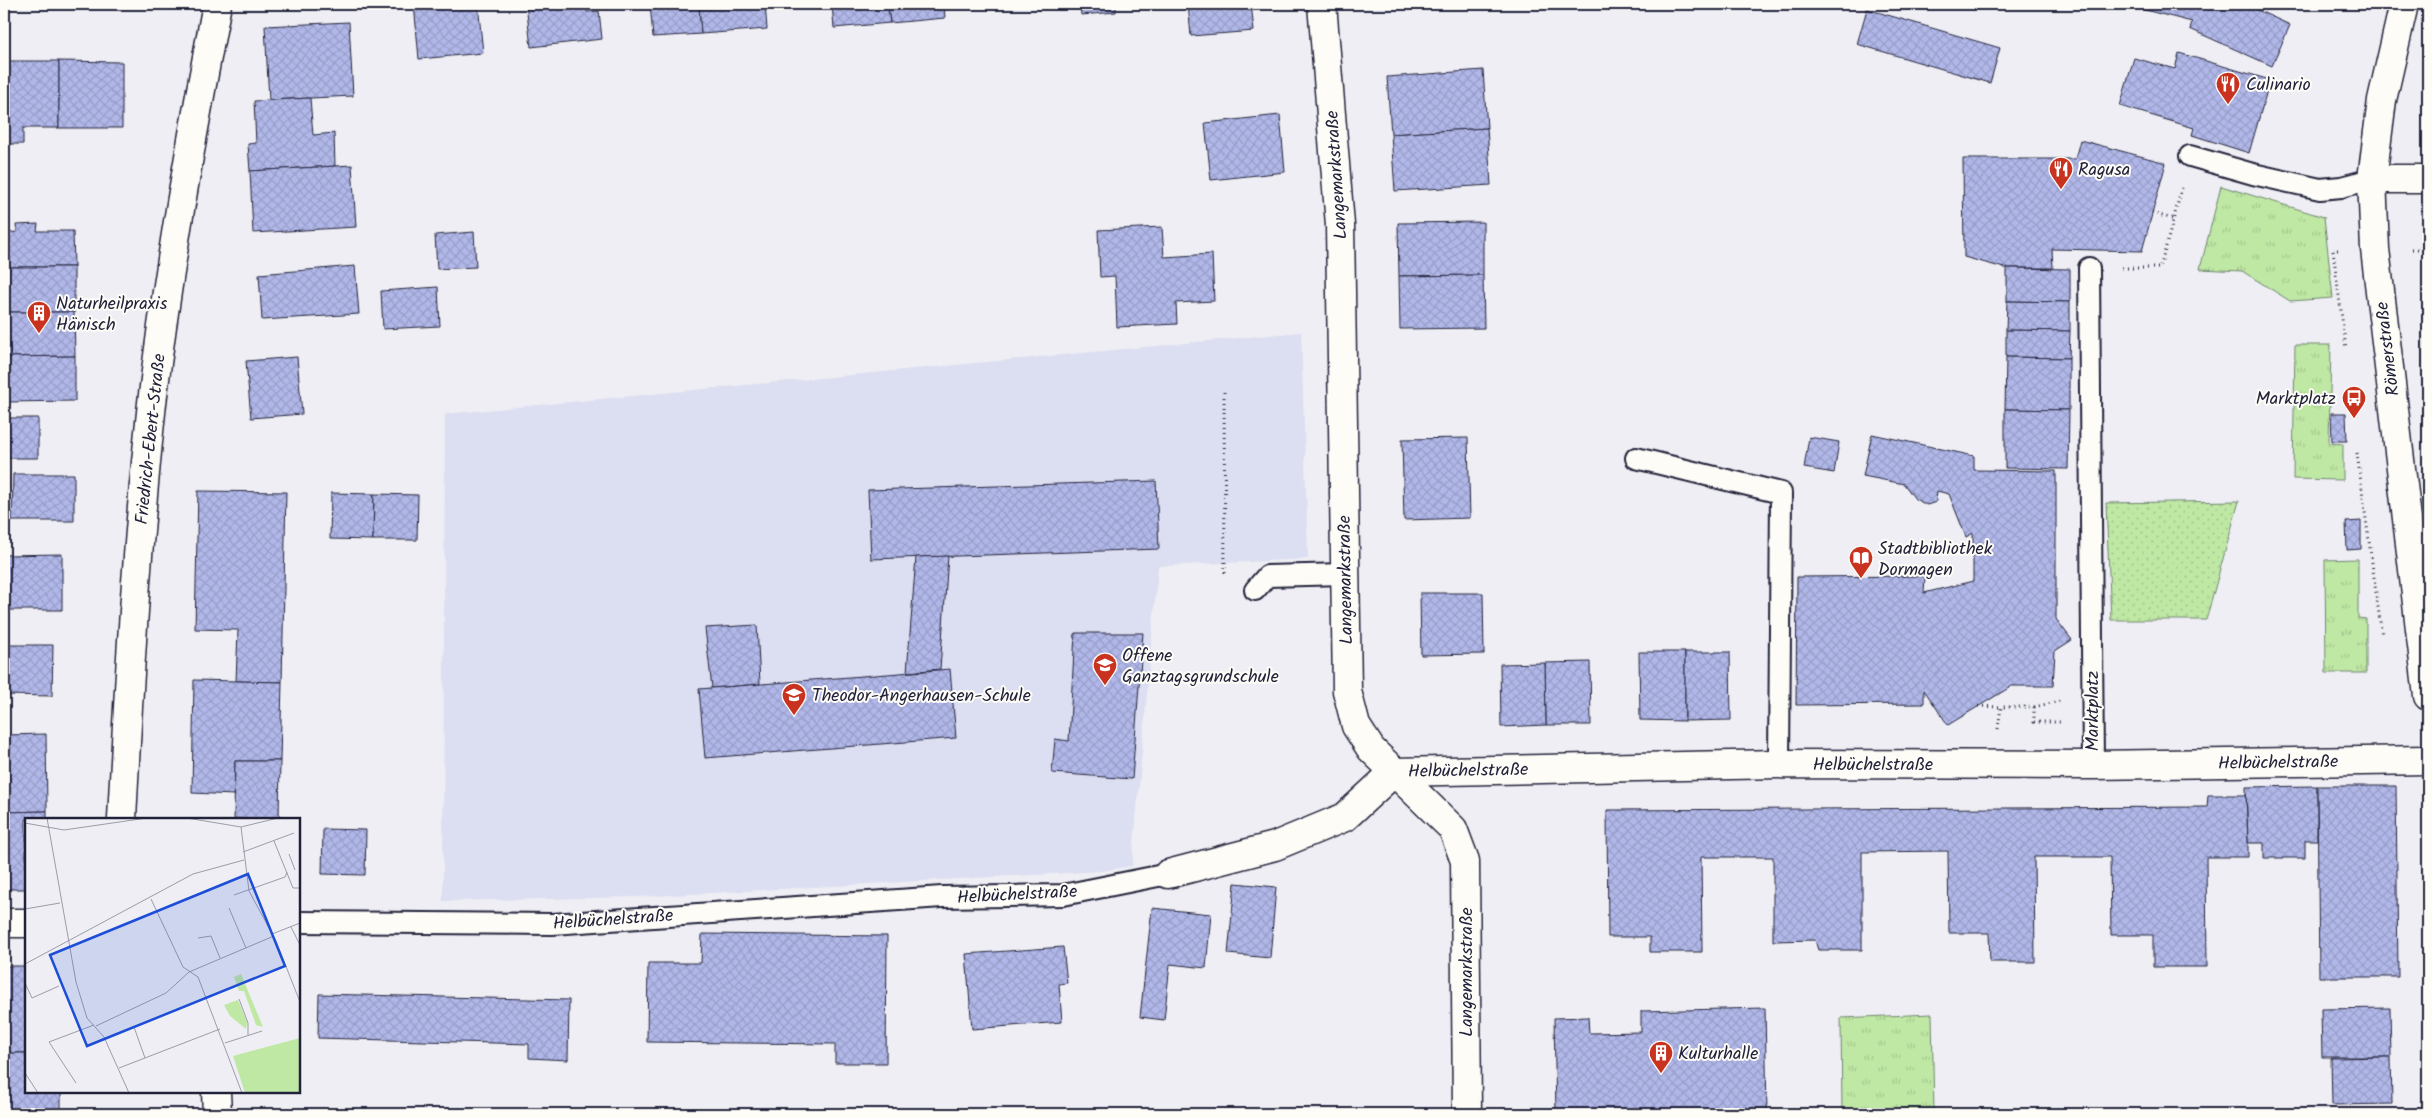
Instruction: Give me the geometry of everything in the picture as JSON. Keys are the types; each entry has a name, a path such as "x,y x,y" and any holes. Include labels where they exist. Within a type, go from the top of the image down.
{"street":[{"name":"Friedrich-Ebert-Straße","path":"122,818 133,616 152,403 182,191 217,4"},
{"name":"Langemarkstraße","path":"1322,4 1340,225 1347,691 1356,726 1371,750 1453,829 1465,861 1467,1114"},
{"name":"Römerstraße","path":"2404,4 2382,100 2372,179 2374,249 2428,696"},
{"path":"2372,179 2428,179"},
{"name":"Helbüchelstraße","path":"1168,874 1275,846 1345,817 1394,772 1779,764 2093,765 2428,760"},
{"path":"4,923 25,923"},
{"path":"216,1093 217,1114"}],"lane":[{"path":"2190,156 2253,174 2320,189 2341,187 2372,179"},
{"name":"Marktplatz","path":"2089,268 2093,765"},
{"path":"1636,458 1781,493 1779,764"},
{"path":"1255,590 1268,576 1345,574"},
{"name":"Helbüchelstraße","path":"300,922 552,924 942,897 1064,895 1168,874"}],"path":[{"path":"2089,268 2160,268 2190,156"},
{"path":"2152,213 2173,219"},
{"path":"1224,392 1225,583"},
{"path":"1978,706 2034,707 2068,700"},
{"path":"1998,730 2001,707"},
{"path":"2034,707 2034,722 2093,723"}],"shaded area":[{"name":"Theodor-Angerhausen-Schule","path":"1301,332 1308,559 1158,566 1132,866 1102,871 636,897 443,901 445,414"}],"green space":[{"path":"2221,186 2324,217 2333,298 2290,301 2242,271 2200,269"},
{"path":"2295,345 2331,345 2329,443 2343,444 2343,480 2293,479"},
{"path":"2239,501 2206,620 2111,620 2106,503"},
{"path":"2358,559 2358,618 2366,619 2366,673 2326,673 2325,560"},
{"path":"1932,1014 1934,1114 1842,1114 1841,1018"}],"building":[{"path":"414,4 478,4 483,53 419,59"},
{"path":"526,4 586,4 587,12 599,11 602,39 531,47"},
{"path":"650,4 699,4 701,34 653,37"},
{"path":"699,4 765,4 767,29 701,34"},
{"path":"832,4 888,4 890,23 834,28"},
{"path":"888,4 944,4 945,18 890,23"},
{"path":"1080,4 1116,4 1116,12 1081,15"},
{"path":"1188,4 1251,4 1254,31 1191,36"},
{"path":"2134,4 2244,4 2290,25 2272,66 2190,29 2192,22 2133,7"},
{"path":"2272,4 2296,4 2294,9"},
{"path":"1867,9 2000,48 1990,83 1857,44"},
{"path":"349,22 353,96 269,100 265,26"},
{"path":"2179,53 2270,80 2249,153 2192,135 2194,128 2120,106 2134,58 2175,69"},
{"path":"4,61 59,61 59,128 23,128 23,144 4,144"},
{"path":"59,61 122,62 122,128 59,128"},
{"path":"1483,70 1487,128 1391,134 1387,77"},
{"path":"310,98 313,135 334,133 335,166 250,171 248,144 256,143 254,101"},
{"path":"1280,115 1285,172 1211,180 1205,123"},
{"path":"1487,128 1491,185 1395,191 1391,134"},
{"name":"Ragusa","path":"2080,140 2166,163 2142,251 2052,249 2053,268 2004,268 1964,257 1963,159 2075,159"},
{"path":"352,165 356,227 253,233 250,171"},
{"path":"1483,222 1483,275 1399,276 1398,223"},
{"path":"38,224 37,231 73,231 74,267 4,267 4,233 17,232 16,225"},
{"path":"1162,227 1164,257 1212,254 1214,301 1176,303 1177,324 1117,327 1115,276 1100,277 1098,230"},
{"path":"474,232 476,267 437,269 435,235"},
{"path":"355,266 359,314 262,320 259,274"},
{"path":"4,267 74,267 74,312 4,312"},
{"path":"2007,268 2070,269 2070,302 2007,301"},
{"path":"1483,275 1484,328 1400,329 1399,276"},
{"path":"438,287 440,326 383,329 381,291"},
{"path":"2007,301 2070,302 2070,331 2006,330"},
{"name":"Naturheilpraxis Hänisch","path":"4,312 74,312 75,356 4,357"},
{"path":"2006,330 2070,331 2069,358 2006,357"},
{"path":"75,356 75,401 4,402 4,357"},
{"path":"297,357 302,414 251,418 246,361"},
{"path":"2006,357 2069,358 2069,410 2005,409"},
{"path":"2005,409 2069,410 2068,469 2005,468"},
{"path":"2331,413 2346,413 2347,441 2332,441"},
{"path":"4,418 38,418 38,458 4,458"},
{"name":"Stadtbibliothek Dormagen","path":"1872,434 1974,456 1974,470 2056,471 2056,619 2072,640 2055,651 2053,686 2012,686 1948,725 1924,690 1924,704 1796,705 1797,577 1925,576 1924,593 1973,581 1973,533 1966,537 1949,494 1937,491 1936,502 1927,505 1915,499 1904,484 1863,476"},
{"path":"1809,437 1839,442 1834,473 1804,468"},
{"path":"1468,438 1470,518 1404,520 1402,439"},
{"path":"13,474 74,474 74,521 12,521"},
{"path":"1156,481 1159,549 871,559 868,490"},
{"path":"198,491 286,492 282,682 236,681 238,630 195,629"},
{"path":"331,493 374,494 373,540 330,539"},
{"path":"374,494 418,495 417,540 373,540"},
{"path":"2361,521 2361,549 2347,550 2346,522"},
{"path":"62,554 62,610 4,610 4,555"},
{"path":"948,556 940,669 907,672 916,557"},
{"path":"1420,593 1483,593 1484,654 1421,655"},
{"path":"757,625 760,684 712,688 705,628"},
{"name":"Offene Ganztagsgrundschule","path":"1075,633 1143,633 1132,779 1052,773 1055,739 1069,741"},
{"path":"4,645 53,645 52,696 4,695"},
{"path":"1639,652 1685,652 1685,721 1640,720"},
{"path":"1685,652 1730,652 1731,720 1685,721"},
{"path":"1590,662 1591,725 1546,725 1545,663"},
{"path":"1545,663 1546,725 1501,727 1500,664"},
{"path":"950,669 956,738 705,758 699,689"},
{"path":"194,680 282,682 280,761 235,761 234,795 192,793"},
{"path":"46,734 47,811 4,812 4,735"},
{"path":"235,761 280,761 279,818 234,818"},
{"path":"2317,786 2317,840 2305,840 2305,858 2264,858 2264,843 2248,843 2246,787"},
{"path":"2317,786 2396,786 2398,977 2319,977"},
{"path":"2208,795 2246,795 2248,857 2206,857 2207,967 2153,967 2153,935 2111,935 2110,857 2034,857 2035,962 1990,962 1989,933 1949,933 1948,851 1862,852 1862,950 1818,950 1815,940 1773,941 1773,857 1701,857 1702,952 1650,952 1650,937 1608,937 1607,810 2207,807"},
{"path":"47,811 47,818 25,818 25,889 4,889 4,812"},
{"path":"323,829 366,830 365,875 322,874"},
{"path":"1235,883 1276,887 1270,958 1228,954"},
{"path":"1152,908 1211,914 1206,968 1170,964 1164,1020 1140,1017"},
{"path":"702,934 887,936 886,1063 835,1063 835,1044 647,1042 648,963 701,963"},
{"path":"1063,947 1067,983 1059,984 1062,1022 972,1029 966,954"},
{"path":"4,966 25,966 25,1053 4,1053"},
{"path":"319,994 569,1000 568,1060 529,1058 529,1044 318,1038"},
{"name":"Kulturhalle","path":"1765,1008 1767,1114 1556,1114 1554,1018 1588,1017 1589,1033 1641,1032 1641,1011"},
{"path":"2390,1008 2391,1057 2322,1057 2321,1009"},
{"path":"4,1053 25,1053 25,1093 61,1093 61,1114 4,1114"},
{"path":"2391,1057 2392,1104 2332,1105 2331,1058"},
{"path":"317,1109 404,1111 404,1114 317,1114"}],"place":[{"name":"Culinario","path":"2228,105"},
{"name":"Ragusa","path":"2061,190"},
{"name":"Naturheilpraxis Hänisch","path":"39,334"},
{"name":"Marktplatz","path":"2354,419"},
{"name":"Stadtbibliothek Dormagen","path":"1861,579"},
{"name":"Offene Ganztagsgrundschule","path":"1105,686"},
{"name":"Theodor-Angerhausen-Schule","path":"794,716"},
{"name":"Kulturhalle","path":"1661,1074"}]}
